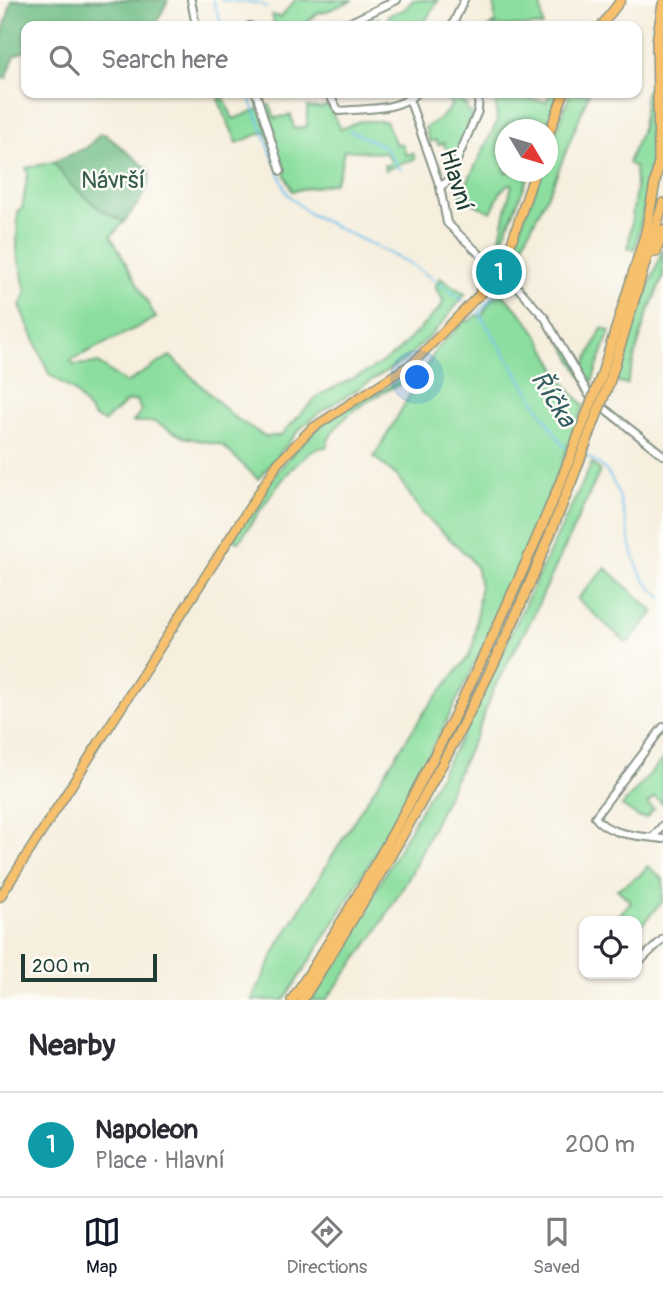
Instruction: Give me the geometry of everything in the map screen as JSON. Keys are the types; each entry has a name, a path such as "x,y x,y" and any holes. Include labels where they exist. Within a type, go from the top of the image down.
{"highway":[{"path":"646,232 659,161 657,41 663,4"},
{"path":"302,1000 420,805 473,707 531,581 605,378 663,170"},
{"path":"620,349 663,203"},
{"path":"605,378 620,349 663,230"},
{"path":"292,1000 344,918 411,800 493,642 568,478"}],"main road":[{"path":"605,21 621,0"},
{"path":"554,119 562,98"},
{"path":"476,298 512,236 531,182"},
{"path":"498,264 501,280"},
{"path":"488,275 501,280"},
{"path":"0,897 278,463 311,429 414,362 476,298 501,280"}],"street":[{"path":"191,0 195,21"},
{"path":"353,21 397,0"},
{"path":"454,21 464,0"},
{"path":"258,98 281,171"},
{"path":"331,98 340,111 378,110 404,98"},
{"name":"Hlavní","path":"409,98 440,187 447,223 498,264"},
{"path":"440,187 448,181 478,111 478,98"},
{"path":"501,280 521,294 550,327 589,394"},
{"path":"605,409 663,455"},
{"path":"663,727 595,817 605,826 663,839"},
{"path":"653,837 663,825"},
{"path":"642,959 663,939"}],"green space":[{"path":"12,0 168,0 158,21 21,21 21,52 15,55 6,79 0,77 0,43"},
{"path":"295,0 353,0 322,13 320,11 308,21 274,21 272,15 281,17"},
{"path":"413,0 438,0 425,21 386,21 389,20 388,15 404,10"},
{"path":"494,0 540,0 542,21 495,21"},
{"path":"653,86 656,154 635,249 628,249 636,187 635,167 628,163 642,129 646,90"},
{"path":"224,98 233,119 270,105 275,118 291,115 294,129 307,126 307,107 320,108 328,105 341,129 360,121 386,121 396,145 402,143 406,155 413,153 415,159 385,170 384,165 389,165 391,160 385,153 344,150 340,171 334,183 292,191 266,131 237,143 218,99"},
{"path":"456,98 467,106 466,111 473,113 455,159 449,159 444,143 438,145 436,140 430,142 425,128 441,118 452,105 449,101"},
{"path":"495,98 525,98 546,102 548,98 557,98 549,119 497,119"},
{"path":"568,98 587,98 558,171 558,127"},
{"path":"495,126 495,182 526,182 503,238 500,237 512,184 508,184 501,191 491,212 460,197"},
{"name":"Návrší","path":"100,134 105,134 148,169 146,190 124,222 100,209 71,185 53,162 86,148"},
{"path":"53,162 71,185 100,209 124,222 111,236 156,318 71,360 73,365 98,363 126,383 170,356 234,417 266,437 281,435 319,395 367,372 396,353 442,306 443,300 435,287 440,278 465,294 441,325 406,359 319,413 301,428 258,479 222,445 183,437 155,422 133,422 141,411 137,400 126,402 104,422 94,417 74,391 49,374 20,306 26,292 17,251 18,210 22,209 28,173 26,168"},
{"path":"538,182 554,182 520,250 512,247"},
{"path":"663,248 663,277 646,317 627,384 615,381"},
{"path":"501,293 532,327 565,383 584,405 488,636 413,786 372,859 284,1000 252,1000 280,942 358,814 425,711 469,656 474,642 480,588 477,569 468,556 423,514 397,476 374,457 437,348 466,320 469,322 476,315 481,317 490,302"},
{"path":"555,321 585,365 602,328 610,331 589,390 552,323"},
{"path":"401,379 404,382 347,416 326,447 315,450 290,471 239,542 233,539 274,476 311,434 344,410"},
{"path":"592,463 600,471 531,620 495,686 478,730 411,874 375,934 326,1000 311,1000 324,983 465,730"},
{"path":"606,568 654,612 627,643 577,599"},
{"path":"663,759 663,804 654,797 647,804 654,809 646,818 638,817 622,806"},
{"path":"648,866 663,879 663,901 642,924 642,916 618,916 631,902 617,889 639,876"}],"waterway":[{"name":"Říčka","path":"213,0 220,21"},
{"path":"221,0 258,3 267,8"},
{"name":"Říčka","path":"250,98 287,194 308,213 411,264 463,300"},
{"path":"350,131 384,146 401,170"},
{"name":"Říčka","path":"499,289 479,313 563,446 570,450"},
{"name":"Říčka","path":"585,456 601,465 611,479 619,495 638,568 649,585 663,598"}],"place":[{"name":"Napoleon","path":"499,272"}]}
